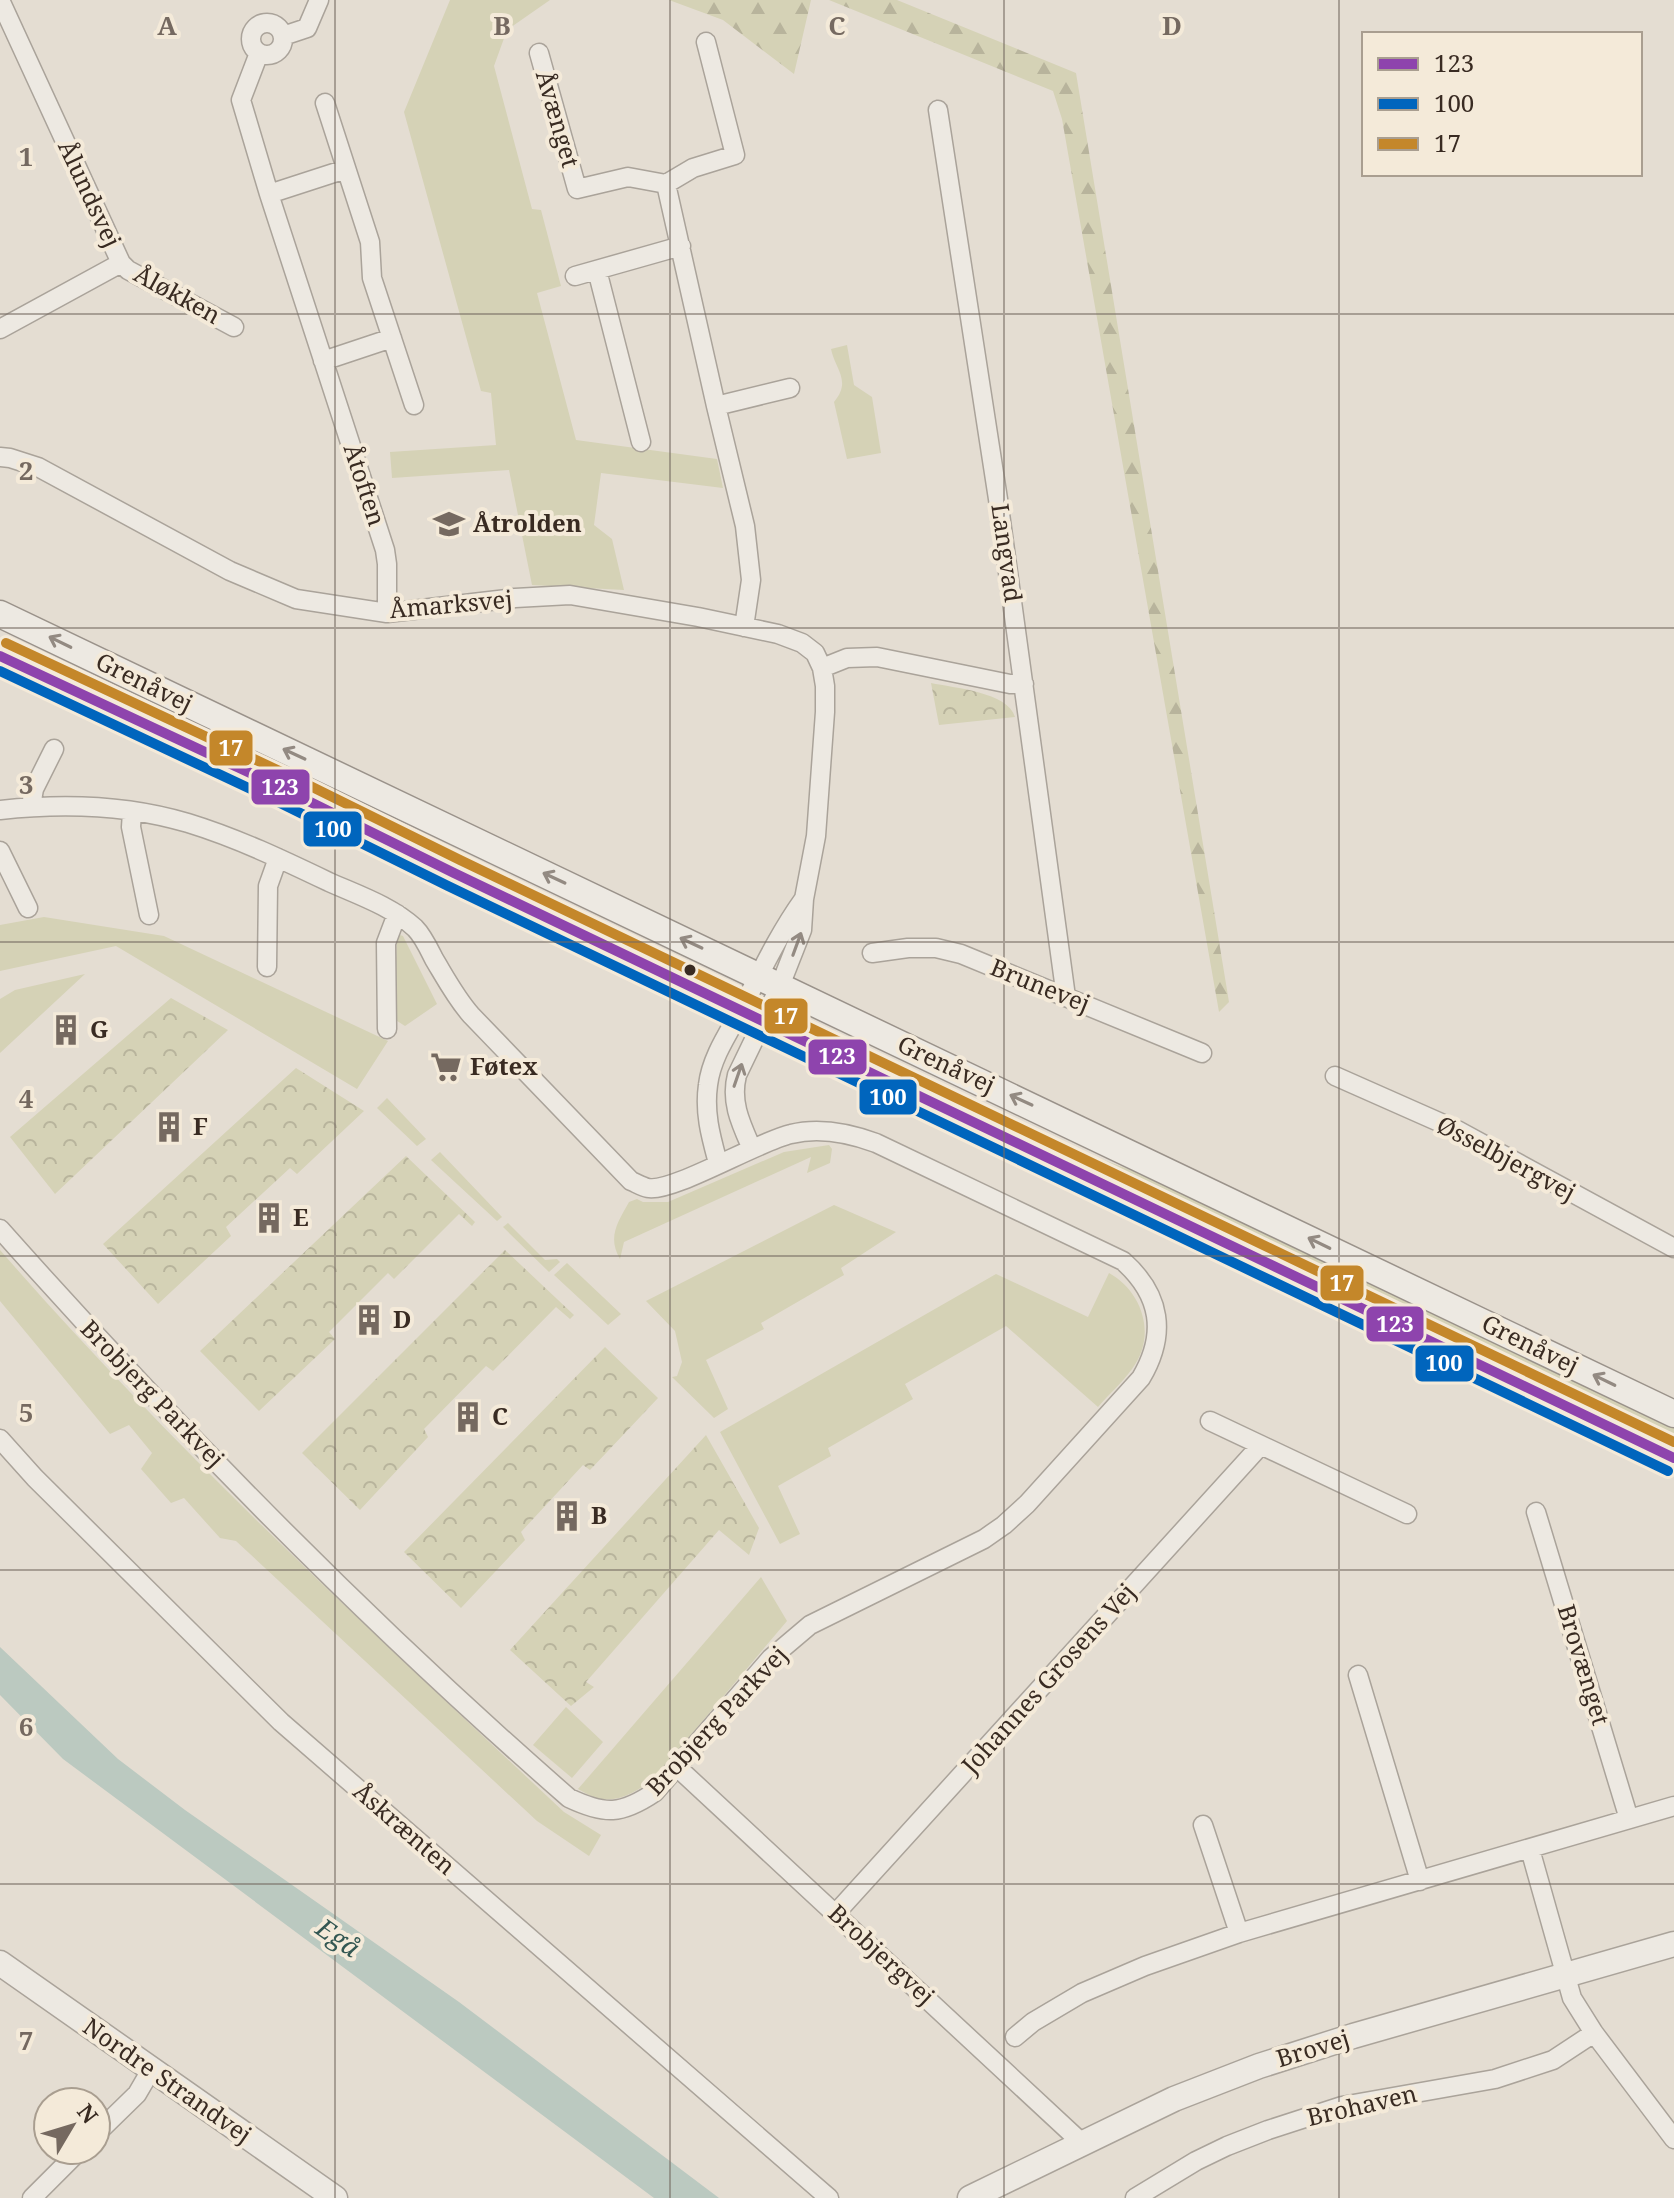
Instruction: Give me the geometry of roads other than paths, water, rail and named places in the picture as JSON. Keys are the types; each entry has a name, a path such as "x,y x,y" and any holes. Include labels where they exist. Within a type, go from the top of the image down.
{"main road":[{"name":"Grenåvej","path":"0,614 1674,1414"},
{"name":"Grenåvej","path":"0,656 282,788 1674,1458"}],"street":[{"name":"Ålundsvej","path":"0,0 121,263 0,329"},
{"path":"259,53 275,53 283,42 283,36 307,28 319,0"},
{"name":"Åtoften","path":"283,36 277,27 267,23 253,31 251,41 259,53 241,100 385,550 387,613"},
{"path":"706,42 735,155 693,168 666,184 750,553 751,580 744,627"},
{"name":"Åvænget","path":"539,53 577,189 628,177 666,184"},
{"path":"325,103 370,242 372,278 414,405"},
{"name":"Langvad","path":"938,110 998,499 1066,997"},
{"path":"269,194 346,169"},
{"path":"575,276 681,246"},
{"name":"Åløkken","path":"121,263 128,270 234,327"},
{"path":"597,270 641,442"},
{"path":"323,361 392,338"},
{"path":"716,406 790,388"},
{"name":"Åmarksvej","path":"0,457 38,467 230,571 296,599 387,613 570,595 778,634 802,643 815,653 822,668"},
{"path":"752,1149 737,1113 733,1091 752,1016 769,981 787,923 804,899 816,836 825,712 822,668 847,658 877,657 1010,684 1024,684"},
{"path":"31,806 34,789 54,749"},
{"name":"Brobjerg Parkvej","path":"0,810 31,806 87,807 188,823 238,840 397,914 418,930 458,999 471,1015 631,1181 648,1188 665,1188 792,1134 817,1131 856,1136 1123,1261 1137,1273 1148,1289 1158,1325 1151,1362 1141,1378 1027,1504 1004,1525 984,1539 810,1625 771,1658 655,1792 636,1805 614,1811 592,1809 569,1798 351,1596 148,1391 0,1229"},
{"path":"132,812 131,827 149,915"},
{"path":"0,851 28,908"},
{"path":"267,967 268,886 278,858"},
{"path":"387,1029 386,943 397,914"},
{"name":"Brunevej","path":"872,953 936,948 961,954 1202,1053"},
{"path":"718,1163 706,1113 708,1083 715,1059 752,1016"},
{"name":"Øsselbjergvej","path":"1335,1076 1457,1130 1674,1248"},
{"path":"1210,1421 1407,1514"},
{"name":"Åskrænten","path":"0,1439 35,1478 281,1722 829,2198"},
{"name":"Johannes Grosens Vej","path":"836,1913 1261,1445"},
{"name":"Brovænget","path":"1536,1512 1629,1819"},
{"path":"1358,1675 1420,1881"},
{"name":"Brobjergvej","path":"678,1768 1083,2144"},
{"path":"1015,2037 1033,2022 1082,1993 1145,1966 1239,1933 1674,1806"},
{"path":"1203,1825 1239,1933"},
{"path":"1530,1849 1572,1998 1594,2033 1674,2139"},
{"name":"Brovej","path":"970,2198 1174,2099 1259,2066 1674,1944"},
{"name":"Nordre Strandvej","path":"0,1963 335,2198"},
{"name":"Brohaven","path":"1135,2198 1196,2161 1268,2130 1342,2106 1495,2079 1553,2060 1594,2033"},
{"path":"112,2118 137,2094 151,2070"},
{"path":"32,2198 64,2166"}],"water":[{"name":"Egå","path":"0,1647 118,1759 185,1810 459,2002 719,2198 654,2198 63,1759 0,1695"}],"place":[{"name":"Åtrolden","path":"449,524"},
{"name":"G","path":"66,1030"},
{"name":"Føtex","path":"446,1067"},
{"name":"F","path":"169,1127"},
{"name":"E","path":"269,1218"},
{"name":"D","path":"369,1320"},
{"name":"C","path":"468,1417"},
{"name":"B","path":"567,1516"}]}
